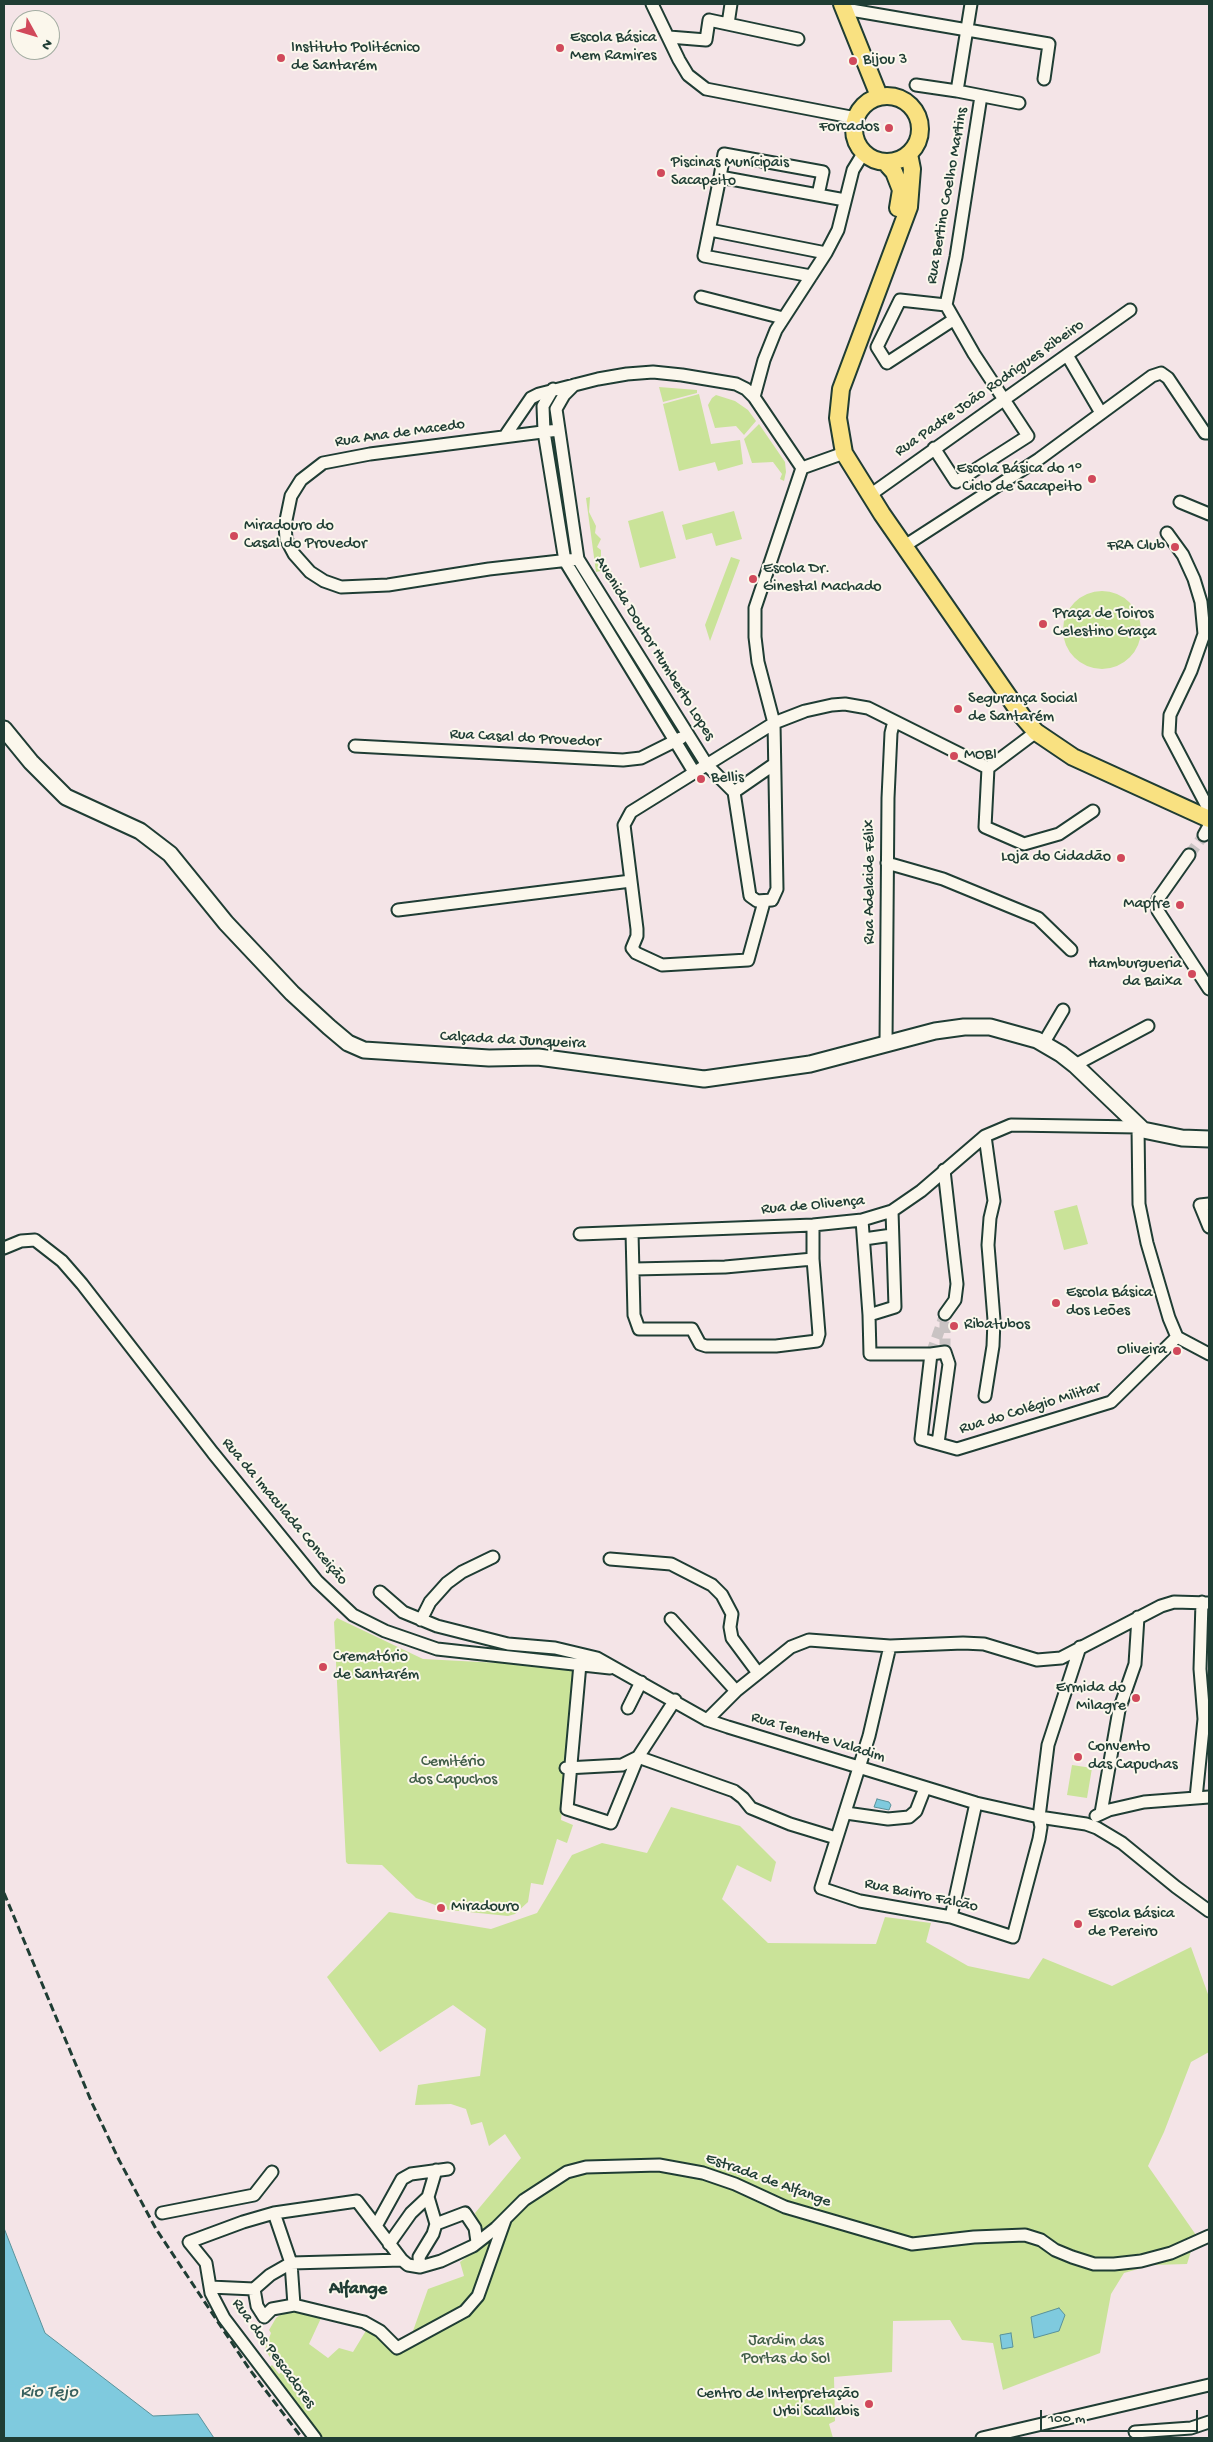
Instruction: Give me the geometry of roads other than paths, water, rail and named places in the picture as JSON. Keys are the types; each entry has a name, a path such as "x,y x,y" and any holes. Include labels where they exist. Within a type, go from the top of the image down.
{"main road":[{"path":"844,6 880,96"},
{"path":"890,95 901,98 910,104 917,113 920,134 916,145 909,154 898,160 886,162 874,159 864,152 857,142 854,130 856,118 861,108 869,101 880,96 890,95"},
{"path":"909,154 912,169 909,208 840,389 838,418 844,453 870,495 1022,716 1036,732 1073,757 1162,797 1207,827"},
{"path":"886,162 894,172 900,190 896,240"}],"street":[{"path":"652,4 688,75 706,89 856,118"},
{"path":"728,24 731,4"},
{"name":"Rua Bertino Coelho Martins","path":"934,448 956,482 1028,436 953,320 946,305 956,257 981,96 957,92 971,4"},
{"path":"844,6 1048,44 1044,79"},
{"path":"669,37 706,40 709,20 798,39"},
{"path":"916,85 957,92"},
{"path":"981,96 1019,103"},
{"path":"754,397 764,360 783,318 826,254 838,230 853,170 864,152"},
{"path":"811,276 704,256 724,154 823,172 818,195"},
{"path":"720,177 845,200"},
{"path":"710,230 826,254"},
{"path":"701,298 783,318"},
{"path":"946,305 900,300 877,347 887,363 953,320"},
{"name":"Rua Padre João Rodrigues Ribeiro","path":"870,495 1130,310"},
{"path":"1067,355 1101,413"},
{"path":"505,436 532,398 553,389 627,374 653,372 708,378 736,384 746,389 754,397 802,468"},
{"path":"906,545 1039,459 1152,376 1161,373 1168,378 1207,433"},
{"name":"Avenida Doutor Humberto Lopes","path":"574,385 564,395 556,409 578,559 707,764 734,792"},
{"path":"553,389 543,406 544,432 565,561 694,772"},
{"name":"Rua Ana de Macedo","path":"558,430 370,454 324,464 301,480 288,503 285,525 290,547 300,564 324,581 341,587 388,585 489,569 578,559"},
{"path":"802,468 844,453"},
{"path":"773,765 734,792 750,896 753,900 764,902 772,900 776,890 773,765 774,723 758,662 754,617 766,570 802,468"},
{"path":"1180,502 1209,514"},
{"path":"1167,533 1183,555 1194,579 1201,602 1204,634 1191,671 1170,715 1169,734 1209,810"},
{"path":"764,902 748,960 662,965 636,953 632,948 637,936 637,929 624,825 631,812 774,723 805,711 846,704 868,708 988,768"},
{"name":"Rua Adelaide Félix","path":"886,1043 887,863 890,761 894,721"},
{"name":"Calçada da Junqueira","path":"4,729 31,762 66,797 140,831 170,854 226,923 292,993 348,1043 364,1050 480,1058 538,1058 704,1079 810,1064 935,1030 979,1027 1004,1030 1043,1044 1075,1065 1138,1127"},
{"path":"988,768 1036,732"},
{"name":"Rua Casal do Provedor","path":"355,746 624,760 642,758 687,734"},
{"path":"988,768 985,827 1024,844 1059,834 1093,811"},
{"path":"1189,854 1158,899 1158,911 1209,989"},
{"path":"887,863 943,879 1038,918 1072,950"},
{"path":"398,910 631,882"},
{"path":"1043,1044 1062,1010"},
{"path":"1075,1065 1148,1026"},
{"name":"Rua de Olivença","path":"580,1234 813,1225 862,1220 892,1211 921,1191 985,1136 1011,1125 1138,1127"},
{"path":"1209,1140 1159,1135 1138,1127 1139,1204 1146,1243 1177,1338 1209,1354"},
{"path":"985,1136 994,1201 990,1218 988,1245 994,1320 993,1346 985,1396"},
{"path":"944,1170 957,1284 955,1300 945,1314"},
{"path":"1209,1204 1200,1205 1209,1227"},
{"path":"869,1315 895,1307 892,1211"},
{"path":"862,1220 870,1354 930,1354 945,1352 949,1364 938,1443 921,1439 930,1354"},
{"path":"632,1232 634,1315 639,1329 692,1329 700,1344 706,1346 784,1345 817,1341 819,1334 813,1258 813,1225"},
{"path":"864,1238 892,1235"},
{"name":"Rua da Imaculada Conceição","path":"4,1248 21,1241 36,1240 62,1261 82,1284 213,1453 317,1581 353,1615 385,1632 437,1649 484,1656 604,1666 623,1673"},
{"path":"634,1269 725,1267 813,1258"},
{"name":"Rua do Colégio Militar","path":"938,1443 956,1448 1111,1402 1177,1338"},
{"path":"421,1620 430,1602 446,1583 462,1572 492,1557"},
{"path":"610,1559 671,1564 712,1585 722,1595 732,1614 730,1627 732,1638 758,1673"},
{"name":"Rua Tenente Valadim","path":"380,1592 402,1612 458,1632 508,1644 555,1648 597,1658 675,1700 707,1720 976,1803 1039,1817 1086,1824 1097,1828 1122,1843 1209,1911"},
{"path":"707,1720 736,1691 791,1647 809,1640 890,1646 984,1644 1037,1660 1061,1658 1138,1617 1174,1602 1205,1602 1200,1669 1207,1719 1196,1798"},
{"path":"1101,1813 1119,1710 1135,1664 1138,1617"},
{"path":"670,1619 736,1691"},
{"path":"568,1768 622,1765 638,1757 734,1791 751,1808 790,1824 836,1838 846,1814 860,1768 890,1646"},
{"path":"1039,1817 1048,1745 1080,1647"},
{"path":"580,1664 568,1768 567,1808 611,1823 638,1757 675,1700"},
{"path":"628,1708 641,1682"},
{"path":"846,1814 888,1819 909,1818 916,1811 925,1788"},
{"path":"1086,1824 1101,1813 1144,1802 1173,1802 1209,1797"},
{"path":"951,1917 976,1803"},
{"name":"Rua Bairro Falcão","path":"836,1838 821,1888 860,1901 951,1917 1013,1937 1039,1839 1041,1827 1039,1817"},
{"name":"Estrada de Alfange","path":"420,2267 440,2261 477,2242 496,2228 537,2190 567,2172 586,2166 659,2164 703,2173 735,2184 785,2207 912,2244 974,2237 1025,2235 1040,2240 1055,2250 1072,2257 1094,2264 1114,2264 1141,2261 1171,2253 1209,2236"},
{"path":"376,2226 402,2179 411,2174 448,2169"},
{"path":"389,2244 411,2213 428,2197 436,2170"},
{"path":"162,2213 254,2195 272,2172"},
{"path":"294,2305 292,2263 274,2213 357,2201 402,2260 408,2265 420,2267 419,2257 433,2234 436,2224 428,2197"},
{"name":"Rua dos Pescadores","path":"274,2213 189,2242 206,2263 211,2293 224,2318 315,2438"},
{"path":"436,2224 465,2213 475,2228 477,2242"},
{"path":"254,2289 257,2306 264,2317 272,2309 294,2305 364,2322 380,2331 397,2348 465,2311 478,2296 507,2216"},
{"path":"210,2287 254,2289 270,2275 292,2263 402,2260"},
{"path":"986,2438 1209,2385"},
{"path":"1135,2432 1190,2428 1209,2422"}],"water":[{"path":"877,1799 889,1802 891,1805 889,1810 874,1807"},
{"name":"Rio Tejo","path":"4,2228 45,2333 153,2416 198,2414 214,2438 4,2438"},
{"path":"1059,2308 1065,2315 1059,2331 1034,2338 1031,2317"},
{"path":"1011,2333 1013,2347 1002,2349 1000,2335"}],"tunnel":[{"path":"1189,855 1204,835"},
{"path":"931,1354 945,1314"},
{"path":"945,1322 945,1352"}],"railway":[{"path":"4,1893 92,2103 119,2160 156,2229 250,2370 302,2438"}],"place":[{"name":"Escola Básica Mem Ramires","path":"560,48"},
{"name":"Instituto Politécnico de Santarém","path":"281,58"},
{"name":"Bijou 3","path":"853,61"},
{"name":"Forcados","path":"889,128"},
{"name":"Piscinas Munícipais Sacapeito","path":"661,173"},
{"name":"Escola Básica do 1° Ciclo de Sacapeito","path":"1092,479"},
{"name":"Miradouro do Casal do Provedor","path":"234,536"},
{"name":"FRA Club","path":"1175,547"},
{"name":"Escola Dr. Ginestal Machado","path":"753,579"},
{"name":"Praça de Toiros Celestino Graça","path":"1043,624"},
{"name":"Segurança Social de Santarém","path":"958,709"},
{"name":"MOBI","path":"954,756"},
{"name":"Bellis","path":"701,779"},
{"name":"Loja do Cidadão","path":"1121,858"},
{"name":"Mapfre","path":"1180,905"},
{"name":"Hamburgueria da Baixa","path":"1192,974"},
{"name":"Escola Básica dos Leões","path":"1056,1303"},
{"name":"Ribatubos","path":"954,1326"},
{"name":"Oliveira","path":"1177,1351"},
{"name":"Crematório de Santarém","path":"323,1667"},
{"name":"Ermida do Milagre","path":"1136,1698"},
{"name":"Convento das Capuchas","path":"1078,1757"},
{"name":"Miradouro","path":"441,1908"},
{"name":"Escola Básica de Pereiro","path":"1078,1924"},
{"name":"Centro de Interpretação Urbi Scallabis","path":"869,2404"}],"district":[{"name":"Alfange","path":"358,2290"}],"park label":[{"name":"Cemitério dos Capuchos","path":"453,1772"},
{"name":"Jardim das Portas do Sol","path":"786,2351"}]}
